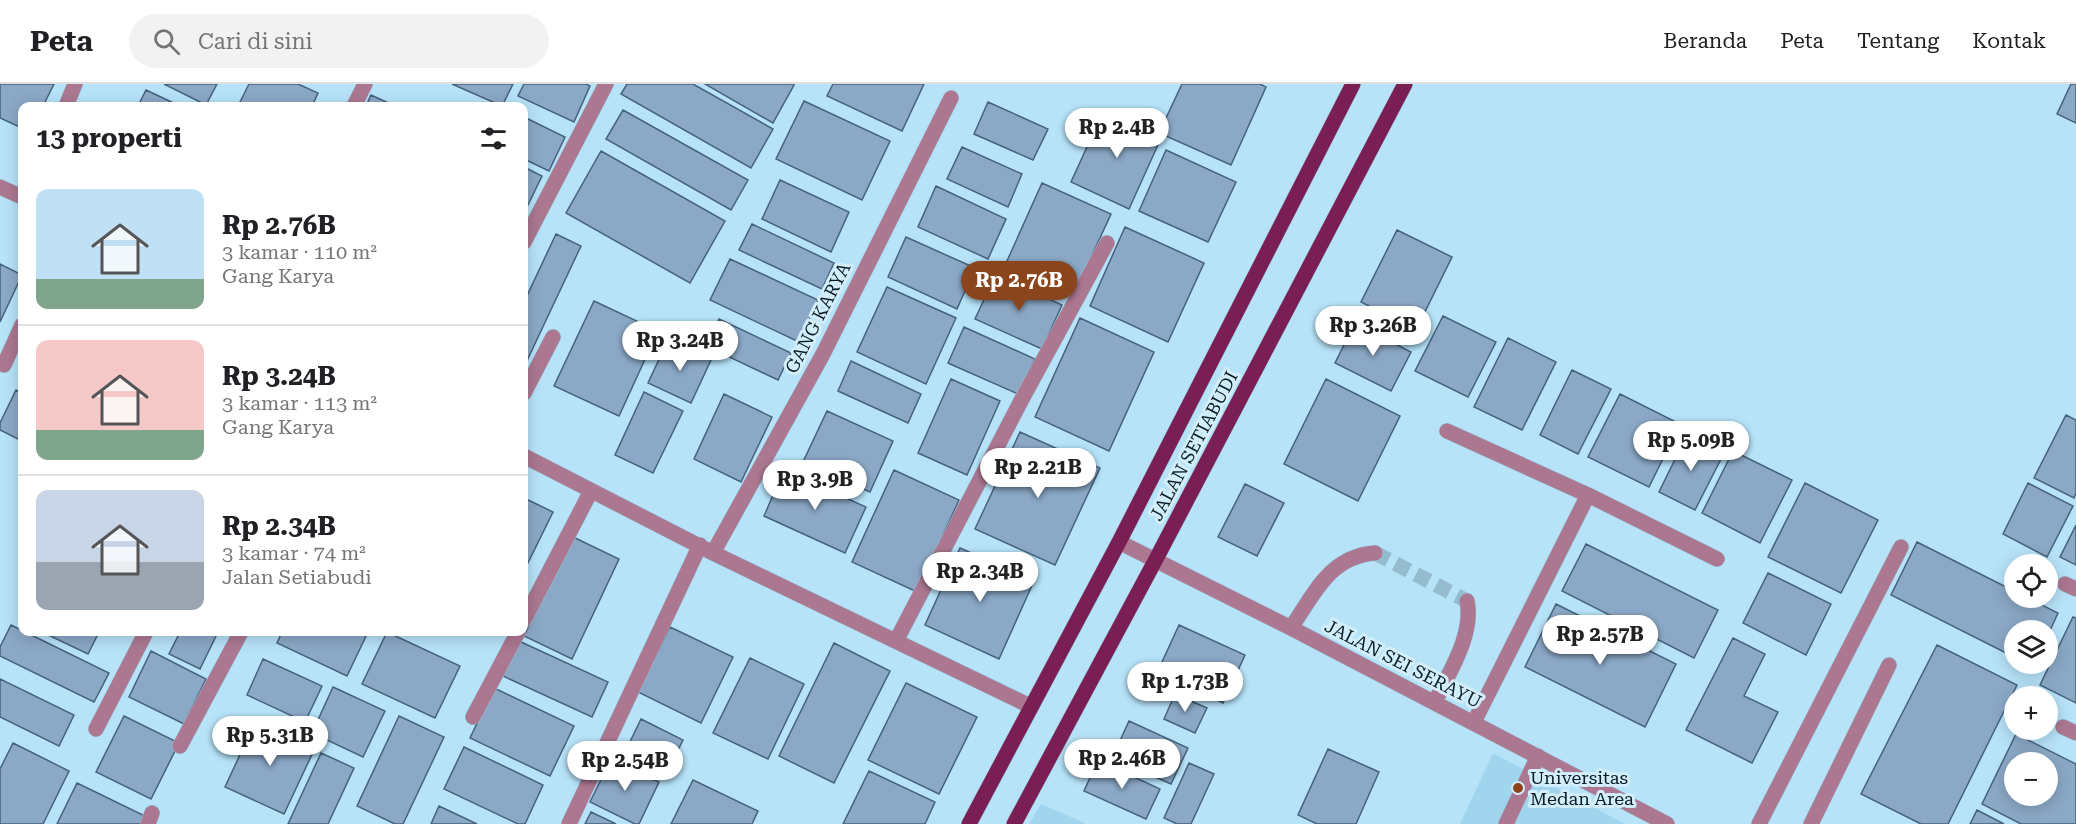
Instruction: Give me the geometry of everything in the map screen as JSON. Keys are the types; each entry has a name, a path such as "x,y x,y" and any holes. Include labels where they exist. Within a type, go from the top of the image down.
{"main road":[{"name":"JALAN SETIABUDI","path":"969,824 1119,543 1353,84"},
{"name":"JALAN SETIABUDI","path":"1014,824 1155,561 1405,84"}],"street":[{"path":"68,102 75,84"},
{"path":"356,102 364,84"},
{"path":"528,234 606,84"},
{"name":"GANG KARYA","path":"569,824 707,549 822,354 951,98"},
{"path":"0,187 18,195"},
{"path":"896,641 1022,399 1107,243"},
{"path":"4,365 18,334"},
{"path":"528,385 553,337"},
{"path":"1448,431 1588,495 1717,559"},
{"path":"528,458 707,549 1030,706"},
{"path":"528,612 591,490"},
{"path":"1474,722 1588,495"},
{"name":"JALAN SEI SERAYU","path":"1119,543 1291,628 1667,824"},
{"path":"1759,824 1901,547"},
{"path":"1291,628 1321,584 1338,564 1359,554 1375,553"},
{"path":"1435,702 1457,657 1467,626 1469,612 1467,601"},
{"path":"96,729 144,636"},
{"path":"180,746 239,636"},
{"path":"473,717 516,636"},
{"path":"1811,824 1889,665"},
{"path":"1506,824 1538,756"}],"shaded area":[{"name":"Universitas Medan Area","path":"1493,753 1625,824 1460,824"},
{"path":"1041,804 1087,824 1029,824"}],"building":[{"path":"0,84 54,84 45,102 18,102 18,126 0,118"},
{"path":"164,84 217,84 208,102 200,102"},
{"path":"249,84 298,84 318,93 314,102 240,102"},
{"path":"452,84 513,84 504,102 493,102"},
{"path":"524,84 586,84 590,86 574,122 518,96"},
{"path":"627,84 693,84 773,129 751,168 621,94"},
{"path":"705,84 794,84 794,85 773,123"},
{"path":"833,84 924,84 902,131 827,96"},
{"path":"1182,84 1260,84 1266,87 1231,165 1159,133"},
{"path":"2071,84 2076,84 2076,123 2057,114"},
{"path":"146,90 172,102 140,102"},
{"path":"371,95 386,102 368,102"},
{"path":"804,101 890,141 862,200 776,159"},
{"path":"988,102 1048,129 1033,160 974,134"},
{"path":"623,110 748,180 731,210 606,139"},
{"path":"1104,110 1162,136 1129,209 1071,182"},
{"path":"528,119 565,137 549,171 528,161"},
{"path":"962,147 1022,174 1008,207 947,179"},
{"path":"1166,150 1236,182 1208,242 1139,211"},
{"path":"601,151 725,221 690,283 566,213"},
{"path":"528,169 542,176 528,205"},
{"path":"780,180 849,212 831,252 762,219"},
{"path":"1042,183 1111,214 1075,292 1007,261"},
{"path":"936,186 1006,219 988,259 918,227"},
{"path":"752,224 834,263 822,289 739,250"},
{"path":"1125,227 1204,263 1168,342 1090,306"},
{"path":"1397,230 1452,257 1416,330 1361,302"},
{"path":"556,234 581,246 528,359 528,294"},
{"path":"906,237 975,268 957,309 888,277"},
{"path":"730,259 818,300 799,342 710,300"},
{"path":"0,264 18,273 18,284 0,322"},
{"path":"996,274 1062,305 1042,349 975,319"},
{"path":"887,287 956,318 926,384 857,352"},
{"path":"594,301 658,331 619,416 554,386"},
{"path":"1443,316 1496,342 1468,397 1415,371"},
{"path":"1080,318 1154,352 1109,451 1035,417"},
{"path":"719,319 791,353 778,380 706,346"},
{"path":"1355,323 1411,352 1391,391 1335,363"},
{"path":"964,327 1035,359 1018,394 948,363"},
{"path":"1508,338 1556,362 1522,430 1474,407"},
{"path":"668,340 711,360 691,403 648,383"},
{"path":"851,361 921,394 908,423 838,391"},
{"path":"1572,370 1611,389 1578,454 1540,435"},
{"path":"951,379 1000,401 967,475 918,453"},
{"path":"1326,379 1400,416 1358,501 1284,464"},
{"path":"16,390 18,391 18,439 0,430 0,423"},
{"path":"644,392 683,411 653,473 615,455"},
{"path":"724,394 772,417 741,482 694,459"},
{"path":"1620,394 1680,424 1649,487 1588,457"},
{"path":"827,411 893,441 870,492 803,462"},
{"path":"2066,415 2076,420 2076,493 2074,498 2034,478"},
{"path":"1020,432 1100,468 1055,565 975,529"},
{"path":"1687,435 1724,453 1695,510 1659,492"},
{"path":"1733,451 1792,480 1760,543 1702,513"},
{"path":"784,470 866,507 845,553 764,516"},
{"path":"894,470 959,500 917,592 852,562"},
{"path":"1805,483 1878,520 1841,593 1768,557"},
{"path":"2028,483 2073,506 2049,554 2041,554 2003,534"},
{"path":"1245,484 1284,503 1257,556 1218,537"},
{"path":"528,500 553,512 528,563"},
{"path":"2076,525 2076,565 2060,557"},
{"path":"571,536 619,559 572,659 524,636 528,636 528,627"},
{"path":"1917,542 2004,586 2004,608 2048,608 2058,613 2055,620 2004,620 2004,652 1891,595"},
{"path":"1586,544 1718,610 1694,658 1562,591"},
{"path":"960,548 1034,581 999,659 925,625"},
{"path":"1768,573 1831,604 1806,655 1743,623"},
{"path":"1556,604 1676,664 1645,727 1525,667"},
{"path":"2073,617 2076,618 2076,703 2058,694 2058,686 2040,685 2045,674 2058,674 2058,648"},
{"path":"11,625 18,628 18,636 33,636 109,673 94,702 0,656 0,647"},
{"path":"1179,625 1245,655 1223,703 1157,673"},
{"path":"670,627 733,657 701,723 638,692"},
{"path":"50,636 97,636 88,654"},
{"path":"178,636 216,636 200,669 169,654"},
{"path":"280,636 366,636 347,676 277,643"},
{"path":"385,636 396,636 460,666 435,718 362,684"},
{"path":"1733,638 1765,654 1744,696 1778,712 1752,763 1686,730"},
{"path":"519,641 608,682 592,717 503,676"},
{"path":"834,643 890,671 834,783 779,756"},
{"path":"1937,645 2017,685 2004,686 2004,711 1948,824 1921,824 1861,794"},
{"path":"151,651 206,679 184,724 129,697"},
{"path":"750,658 804,684 768,759 713,733"},
{"path":"263,659 322,686 305,722 247,695"},
{"path":"0,679 74,715 59,746 0,717"},
{"path":"906,683 977,717 939,794 868,760"},
{"path":"333,687 385,711 363,757 312,733"},
{"path":"494,688 574,726 550,776 470,738"},
{"path":"1175,694 1207,708 1195,733 1164,719"},
{"path":"124,716 179,743 151,799 96,772"},
{"path":"399,716 444,737 403,824 395,824 357,806"},
{"path":"641,719 683,740 669,768 627,748"},
{"path":"256,720 315,748 284,814 225,787"},
{"path":"1129,721 1188,748 1171,784 1112,758"},
{"path":"2013,740 2028,740 2052,752 2007,752"},
{"path":"13,743 69,771 43,824 0,824 0,769"},
{"path":"464,747 543,785 525,824 518,824 444,789"},
{"path":"1328,749 1379,772 1356,824 1317,824 1298,815"},
{"path":"321,753 354,768 328,824 288,824"},
{"path":"2058,755 2076,764 2076,824 2021,824 1982,804 2004,759 2004,806 2058,806"},
{"path":"611,759 659,782 639,824 590,802"},
{"path":"1098,760 1160,789 1146,819 1084,791"},
{"path":"1189,763 1214,774 1191,824 1177,824 1164,818"},
{"path":"869,771 935,802 925,824 843,824"},
{"path":"693,780 758,811 752,824 671,824"},
{"path":"77,783 145,816 141,824 57,824"},
{"path":"439,806 477,824 431,824"},
{"path":"1977,810 2004,824 1970,824"},
{"path":"591,812 616,824 585,824"}],"tunnel":[{"path":"1375,553 1467,601"}],"place":[{"name":"Universitas Medan Area","path":"1518,788"}]}
